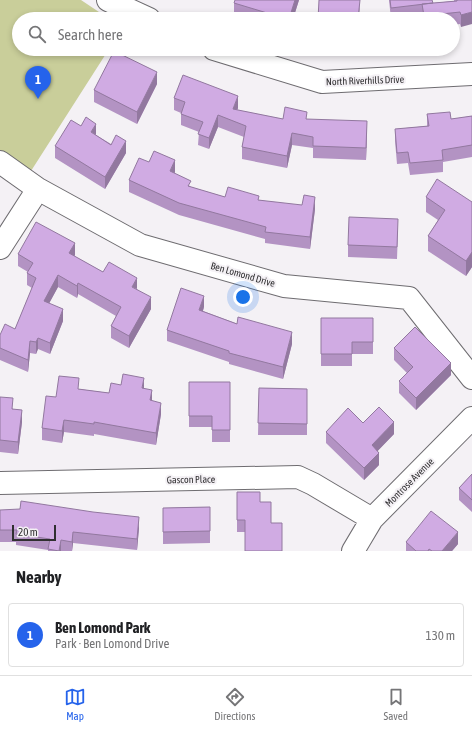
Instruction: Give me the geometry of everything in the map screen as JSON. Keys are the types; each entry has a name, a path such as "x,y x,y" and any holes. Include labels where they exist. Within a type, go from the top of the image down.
{"street":[{"path":"108,0 134,12"},
{"name":"North Riverhills Drive","path":"237,56 322,82 472,74"},
{"name":"Ben Lomond Drive","path":"0,162 38,189 140,245 284,286 409,298 472,378"},
{"path":"0,248 38,189"},
{"name":"Montrose Avenue","path":"353,551 372,519 472,418"},
{"name":"Gascon Place","path":"0,483 298,477 313,484 372,519"}],"green space":[{"path":"0,0 81,0 99,12 12,12 12,56 105,56 31,171 0,150"}],"building":[{"path":"235,0 295,0 291,12 264,12 234,3"},
{"path":"319,0 360,0 359,12 318,12"},
{"path":"390,0 432,0 433,3 391,8"},
{"path":"472,0 472,12 461,15 460,12 423,12 422,4"},
{"path":"111,56 124,56 157,72 137,112 94,90"},
{"path":"183,75 238,96 233,109 283,119 285,107 307,112 306,119 367,121 366,148 313,146 313,137 292,133 287,156 242,147 246,126 218,115 209,138 198,134 203,122 181,114 185,102 174,98"},
{"path":"450,112 451,119 472,116 472,145 442,150 443,160 410,163 408,152 397,153 395,129 429,126 427,114"},
{"path":"86,117 96,124 91,132 111,145 116,135 126,141 105,177 55,146 71,120 81,126"},
{"path":"154,151 175,160 170,171 191,181 188,186 225,197 228,187 259,196 258,200 302,205 304,195 315,197 310,237 265,232 266,227 179,203 129,180 139,158 149,162"},
{"path":"437,179 472,202 472,252 466,261 428,236 445,210 426,197"},
{"path":"349,217 398,219 397,247 348,245"},
{"path":"36,222 75,243 69,253 103,272 109,262 137,278 132,287 151,297 129,336 111,326 121,307 78,283 77,286 58,275 44,301 63,309 50,343 38,338 36,342 30,341 28,360 0,348 0,335 5,324 15,329 36,278 27,273 33,263 18,254"},
{"path":"181,288 204,296 199,310 237,324 238,317 292,332 283,367 229,353 229,351 167,330"},
{"path":"321,318 373,318 373,342 352,342 352,354 321,354"},
{"path":"415,327 451,363 416,398 399,381 413,367 394,348"},
{"path":"123,374 144,378 142,388 152,390 150,400 161,403 156,433 94,422 94,424 64,420 62,431 42,428 46,396 56,397 59,376 79,378 78,389 109,393 111,383 121,385"},
{"path":"189,382 230,382 230,430 212,430 212,416 189,416"},
{"path":"259,388 307,389 307,424 258,423"},
{"path":"0,397 13,398 12,409 22,410 18,442 0,440"},
{"path":"379,407 394,422 372,445 379,453 364,468 326,432 348,408 363,423"},
{"path":"472,474 472,500 459,488"},
{"path":"237,492 260,492 260,502 271,502 271,523 282,523 282,551 245,551 245,520 237,520"},
{"path":"21,501 93,512 139,517 137,539 73,532 72,542 61,540 59,551 48,549 50,539 16,534 17,530 0,530 0,510 20,509"},
{"path":"210,507 210,531 163,532 163,508"},
{"path":"431,511 458,532 442,551 432,551 429,549 428,551 416,551 406,542"}],"place":[{"name":"Ben Lomond Park","path":"38,99"}]}
